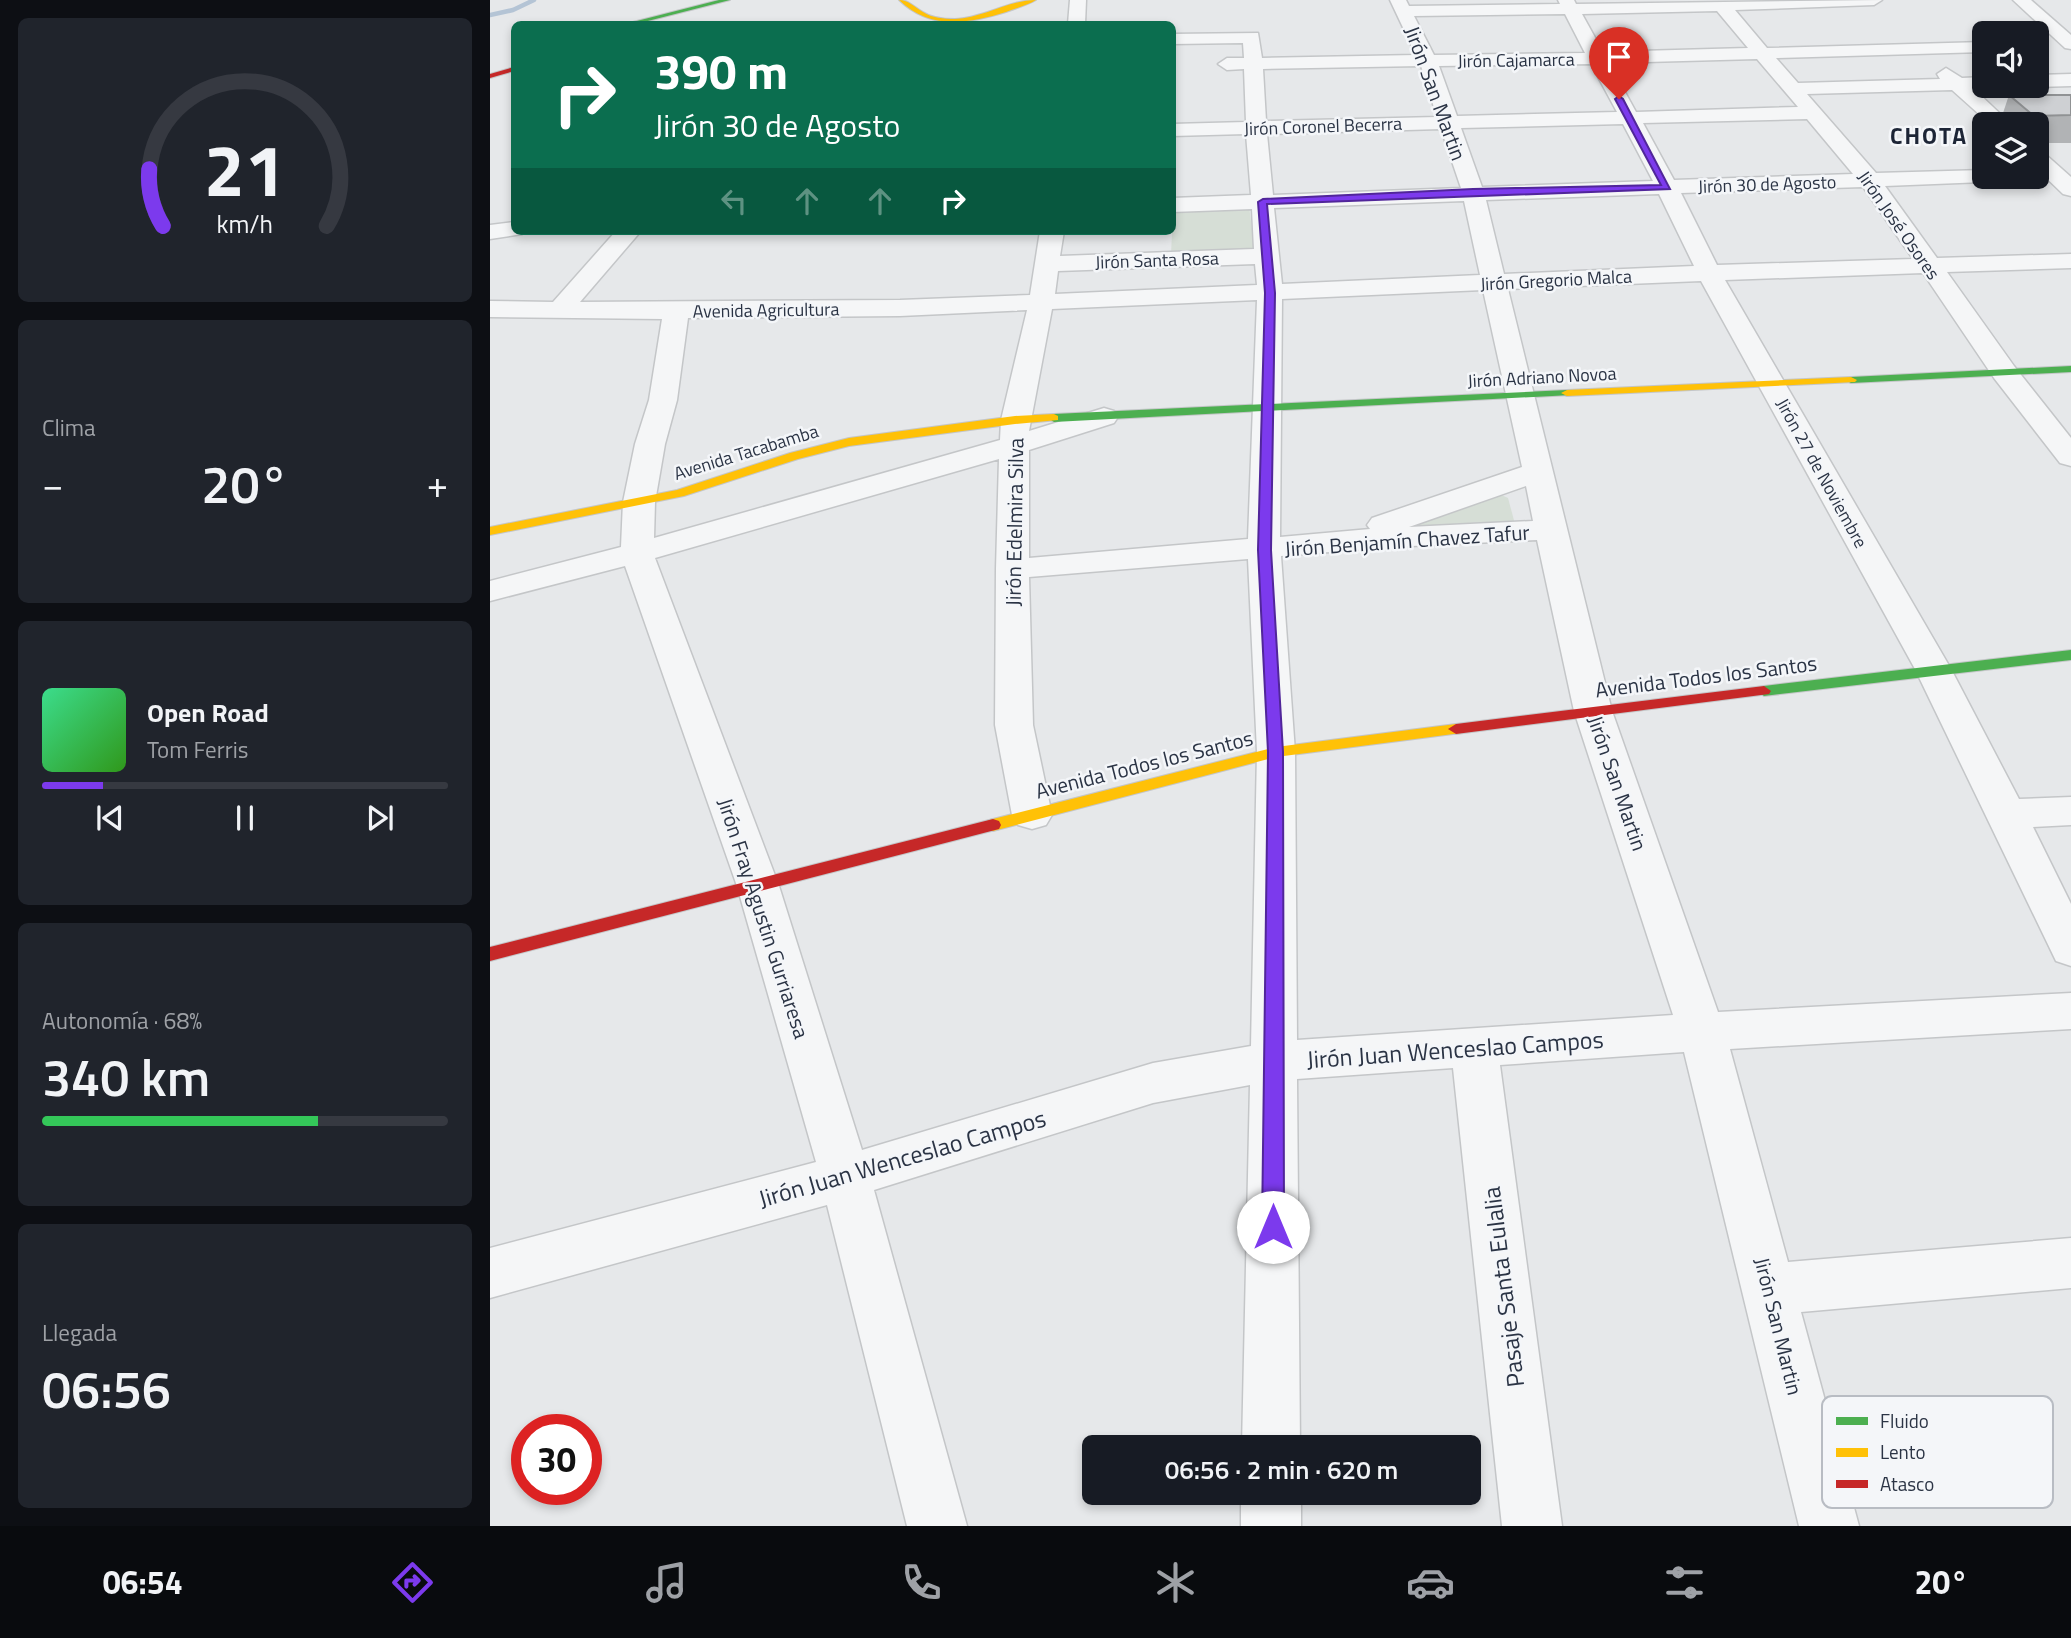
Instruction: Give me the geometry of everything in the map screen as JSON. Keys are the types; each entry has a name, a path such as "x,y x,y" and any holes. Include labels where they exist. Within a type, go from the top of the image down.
{"street":[{"path":"641,21 727,0"},
{"path":"902,0 928,18 941,21 1033,0"},
{"path":"1077,0 1077,21"},
{"path":"1401,5 1864,0 1878,8"},
{"path":"2021,0 2071,44"},
{"name":"Jirón José Osores","path":"1720,3 1810,113 1869,179 2004,372 2071,457"},
{"name":"Jirón 27 de Noviembre","path":"1567,4 1667,187 1709,273 1933,669 2007,814 2071,949"},
{"name":"Jirón San Martin","path":"1401,5 1428,61 1473,192 1593,711 1702,1032 1822,1498"},
{"path":"1900,33 1988,112"},
{"path":"1176,39 1252,37 1256,127 1269,275 1264,550 1276,752 1271,1435"},
{"path":"2049,45 2071,44"},
{"name":"Jirón Cajamarca","path":"1212,64 1596,58 1972,47"},
{"path":"490,76 511,70"},
{"path":"2049,81 2071,80"},
{"path":"1791,89 1972,82"},
{"name":"Jirón Coronel Becerra","path":"1176,130 1810,113"},
{"path":"2054,173 2071,188"},
{"name":"Jirón 30 de Agosto","path":"1176,205 1473,192 1972,176"},
{"path":"490,232 511,229"},
{"path":"561,310 626,235"},
{"name":"Jirón Edelmira Silva","path":"1032,815 1014,725 1012,569 1016,433 1051,235"},
{"name":"Jirón Santa Rosa","path":"1047,264 1160,250 1269,275"},
{"name":"Jirón Gregorio Malca","path":"1041,303 1269,275 1493,283 2071,261"},
{"name":"Avenida Agricultura","path":"490,309 676,311 1041,303"},
{"name":"Jirón Fray Agustin Gurriaresa","path":"676,311 663,400 650,444 639,502 637,553 758,886 845,1177 937,1526"},
{"name":"Jirón Adriano Novoa","path":"1104,417 2071,369"},
{"path":"490,591 637,553 1016,433 1104,417"},
{"name":"Avenida Tacabamba","path":"490,531 680,494 794,456 849,442 1016,433"},
{"path":"1331,543 1537,472"},
{"name":"Jirón Benjamín Chavez Tafur","path":"1012,569 1264,550 1391,537 1551,530"},
{"name":"Avenida Todos los Santos","path":"490,954 1276,752 1933,669 2071,655"},
{"path":"2007,814 2071,811"},
{"name":"Jirón Juan Wenceslao Campos","path":"490,1273 845,1177 1153,1083 1274,1061 1702,1032 2071,1011"},
{"name":"Pasaje Santa Eulalia","path":"1474,1048 1532,1526"},
{"path":"1769,1289 2071,1263"},
{"path":"1271,1505 1271,1526"},
{"name":"Jirón San Martin","path":"1824,1508 1829,1526"}],"shaded area":[{"path":"1249,206 1255,252 1171,255 1172,235 1176,235 1176,209"},
{"path":"1497,493 1508,498 1515,524 1407,532 1405,522"}],"building":[{"path":"2071,95 2071,115 2049,116 2049,112 2029,112 2013,98"}],"waterway":[{"path":"490,15 513,10 534,0"}],"traffic: fast":[{"path":"641,21 727,0"},
{"path":"1851,380 2071,369"},
{"path":"1054,418 1567,393"},
{"path":"1764,691 2071,655"}],"traffic: slow":[{"path":"902,0 926,17 942,21 996,13 1033,0"},
{"path":"1567,393 1851,380"},
{"path":"490,531 680,493 794,456 849,442 1015,420 1054,418"},
{"path":"993,825 1276,752 1456,729"}],"traffic: jam":[{"path":"490,76 511,70"},
{"path":"1456,729 1764,691"},
{"path":"490,954 993,825"}],"district":[{"name":"CHOTA","path":"1929,135"}],"route":[{"path":"1273,1227 1276,752 1264,550 1270,293 1263,202 1473,192 1667,187 1619,99"}]}
